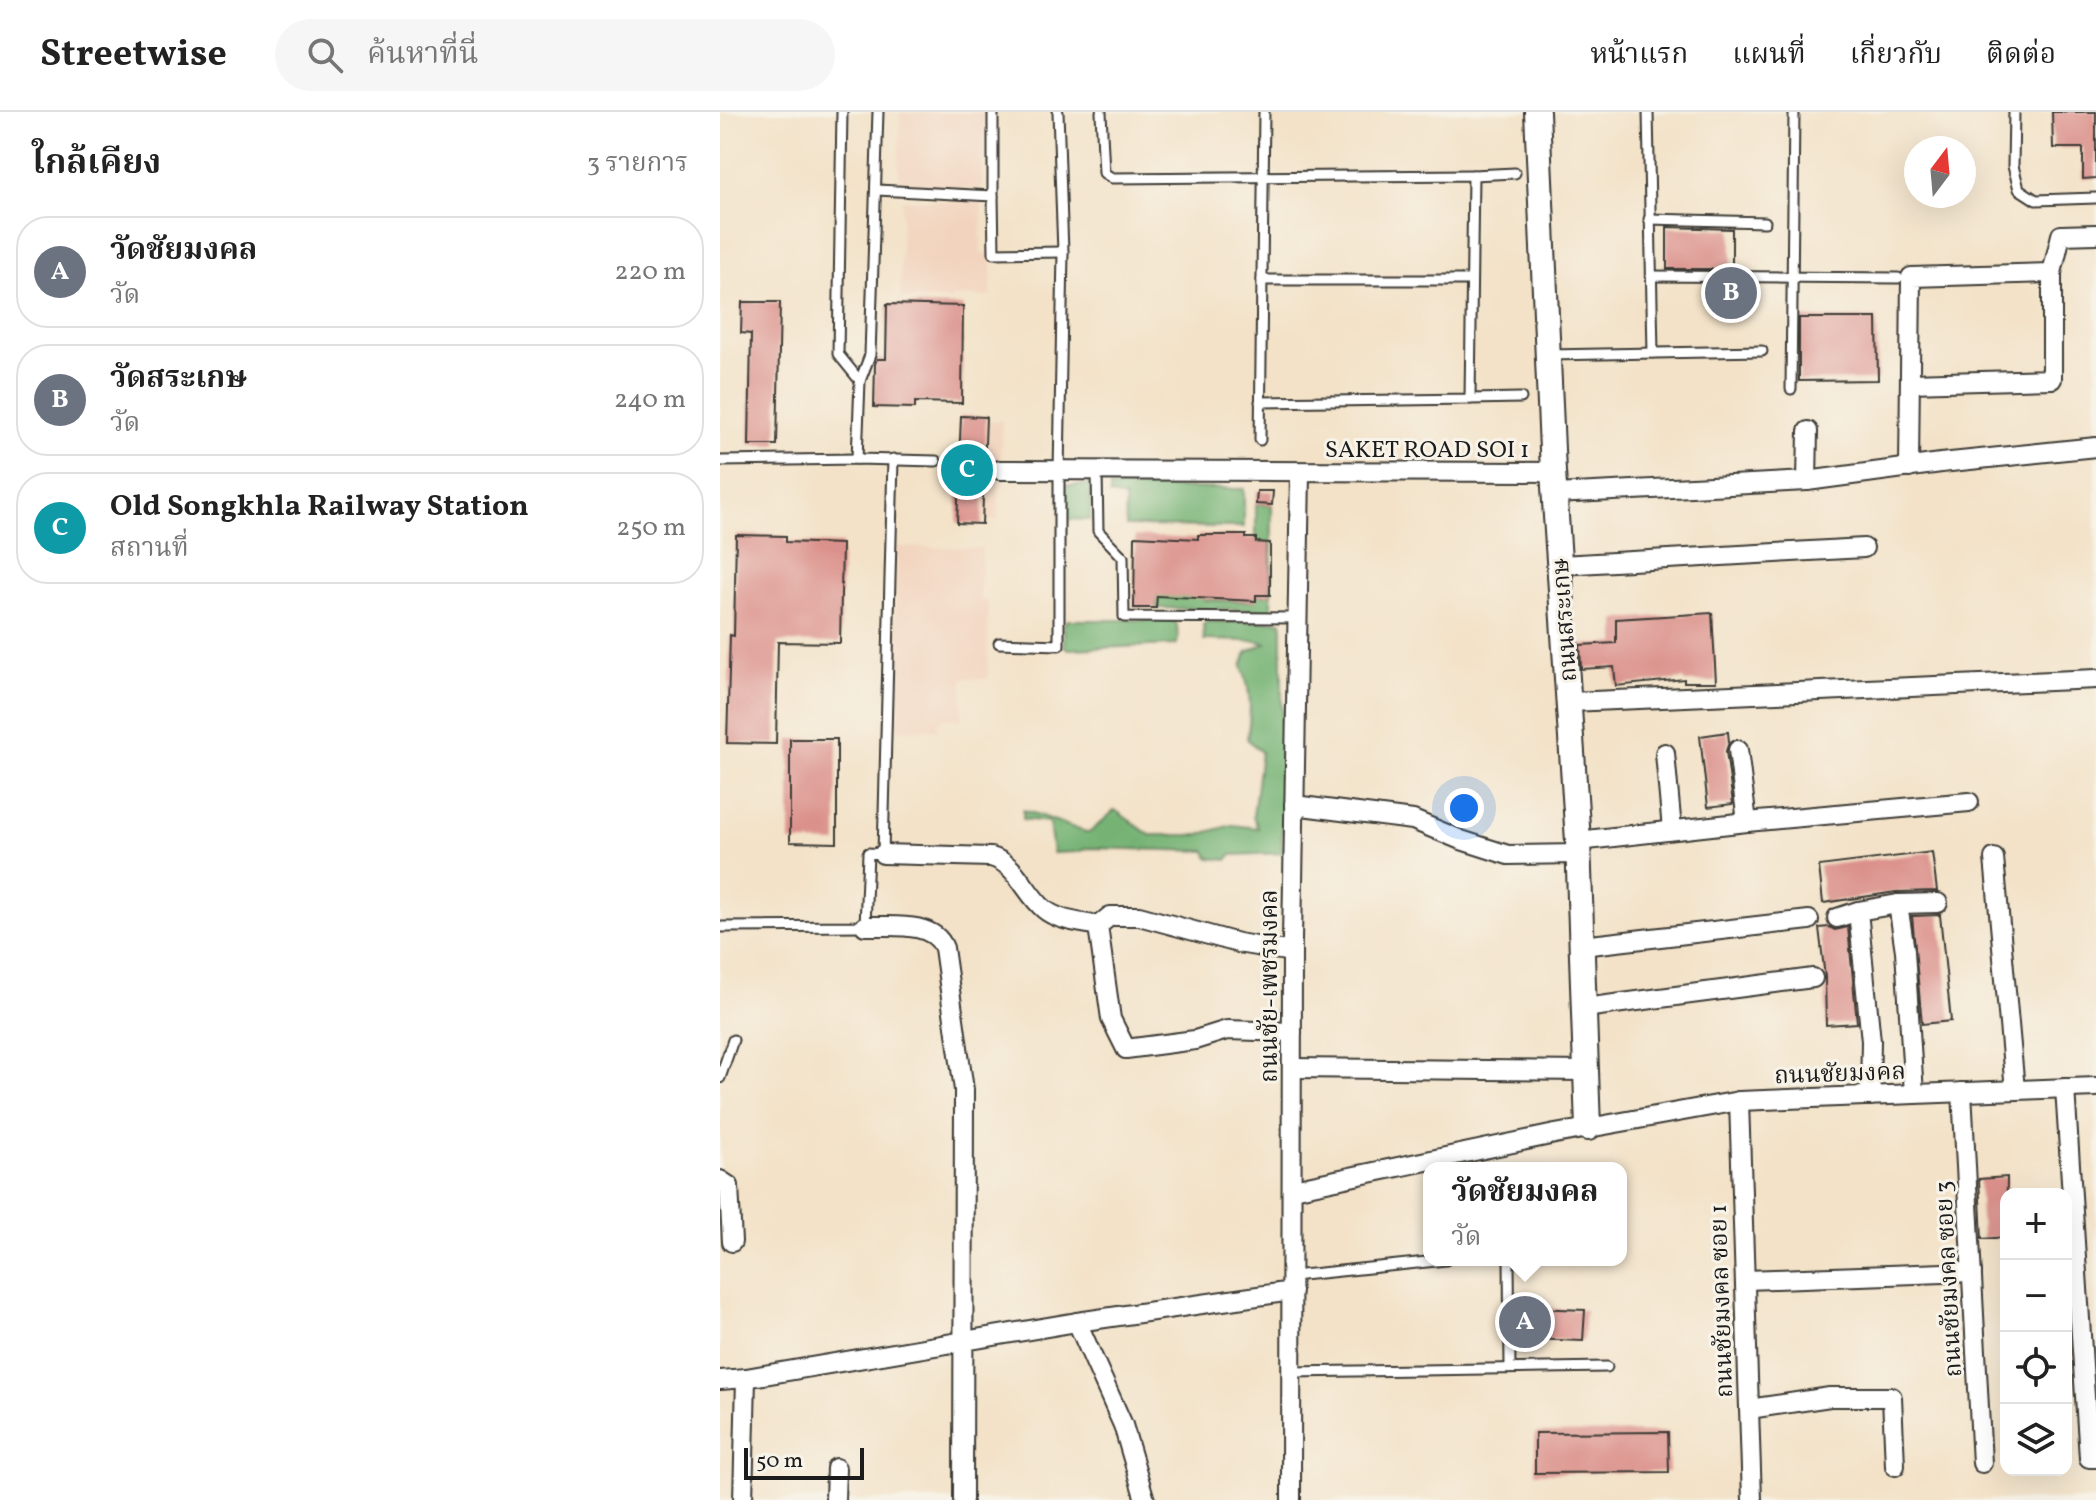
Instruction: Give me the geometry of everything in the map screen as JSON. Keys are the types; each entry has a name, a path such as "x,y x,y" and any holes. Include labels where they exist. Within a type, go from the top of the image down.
{"street":[{"name":"ถนนสระเกษ","path":"1537,112 1554,483 1578,847 1588,1128"},
{"path":"1910,383 2052,379 2052,273 2061,235 2096,234"},
{"path":"1909,468 1911,277 2052,273"},
{"path":"1807,481 1808,431"},
{"name":"SAKET ROAD SOI 1","path":"1000,470 1300,473 1554,483 1807,481 2096,447"},
{"name":"ถนนชัย-เพชรมงคล","path":"1291,1500 1292,952 1300,473"},
{"path":"1560,565 1864,548"},
{"path":"1570,702 2096,679 2096,685"},
{"path":"1738,750 1747,822"},
{"path":"1665,753 1672,830"},
{"path":"1294,805 1413,820 1508,855 1542,856 1672,830 1969,802"},
{"path":"883,854 1000,859 1046,911 1061,918 1098,926"},
{"path":"1994,858 2015,1090"},
{"path":"1837,918 1898,904 1938,903"},
{"path":"1898,904 1905,951 1914,1094"},
{"path":"1858,911 1871,1041 1870,1096"},
{"path":"1098,926 1110,916 1139,916 1238,943 1292,952"},
{"path":"1582,946 1809,920"},
{"path":"865,926 929,931 938,936 944,948 964,1090 963,1500"},
{"path":"1098,926 1111,1019 1126,1049 1195,1040 1227,1030 1292,1032"},
{"path":"1584,1008 1813,978"},
{"path":"1292,1068 1586,1071"},
{"name":"ถนนชัยมงคล","path":"1424,1162 1739,1101 2096,1087"},
{"path":"2065,1088 2092,1458"},
{"name":"ถนนชัยมงคล ซอย 3","path":"1962,1092 1982,1463"},
{"name":"ถนนชัยมงคล ซอย 1","path":"1739,1101 1752,1500"},
{"name":"ถนนชัยมงคล","path":"1293,1189 1423,1162"},
{"path":"720,1180 729,1186 732,1242"},
{"path":"1745,1280 1972,1272"},
{"path":"720,1380 1292,1284"},
{"path":"1077,1322 1123,1425 1145,1500"},
{"path":"743,1500 746,1378"},
{"path":"1749,1409 1830,1397 1892,1397 1895,1466"},
{"path":"835,1500 836,1468"}],"lane":[{"path":"842,112 838,354 860,381"},
{"path":"857,459 860,381 870,355 878,112"},
{"path":"993,112 994,253 1063,252"},
{"path":"999,643 1059,645 1063,252 1058,112"},
{"path":"1101,112 1104,173 1107,176 1515,173"},
{"path":"1260,440 1264,112"},
{"path":"1648,112 1653,353"},
{"path":"1791,389 1794,112"},
{"path":"2014,112 2013,166 2019,189 2036,200 2096,198"},
{"path":"1470,399 1473,175"},
{"path":"877,190 993,196"},
{"path":"1649,219 1765,222"},
{"path":"1651,276 1898,278"},
{"path":"1262,280 1470,280"},
{"path":"1549,355 1762,351"},
{"path":"1260,402 1521,398"},
{"path":"720,927 865,926 868,853 883,854 893,459"},
{"path":"720,461 936,461"},
{"path":"1097,472 1098,531 1123,557 1124,617 1298,618"},
{"path":"720,1078 733,1040"},
{"path":"1292,1284 1423,1264"},
{"path":"1509,1266 1510,1367"},
{"path":"1290,1372 1607,1367"}],"shaded area":[{"path":"900,112 984,112 982,190 898,188"},
{"path":"902,200 982,201 981,253 992,254 991,297 900,299"},
{"path":"985,421 1002,421 998,520 982,519"},
{"path":"897,547 982,548 980,599 988,602 988,679 963,678 962,720 943,718 937,723 938,729 893,730"}],"green space":[{"path":"1063,485 1091,485 1090,520 1063,519"},
{"path":"1110,487 1244,489 1244,527 1126,526 1125,498 1110,495"},
{"path":"1256,504 1272,505 1271,610 1156,608 1157,591 1203,597 1204,600 1255,601 1256,595 1270,595 1270,543 1256,542"},
{"path":"1068,620 1172,620 1177,624 1178,640 1176,645 1069,649 1064,646 1064,624"},
{"path":"1282,621 1282,853 1231,855 1227,860 1209,858 1206,851 1088,848 1077,852 1053,853 1049,822 1023,819 1023,810 1089,833 1115,810 1150,835 1197,835 1232,825 1258,828 1253,816 1261,752 1247,739 1250,703 1242,667 1247,652 1266,643 1204,640 1203,625 1206,622"}],"building":[{"path":"2052,112 2096,112 2096,178 2083,179 2083,148 2053,148"},
{"path":"1667,227 1732,229 1732,269 1667,269"},
{"path":"742,302 780,302 777,445 749,445 751,334 741,333"},
{"path":"887,304 963,306 962,403 915,402 915,408 874,407 875,364 877,359 886,359"},
{"path":"1799,318 1877,318 1878,380 1799,381"},
{"path":"961,416 986,417 982,524 957,523 959,476 951,476 951,463 959,464"},
{"path":"1257,491 1273,491 1272,505 1256,504"},
{"path":"736,535 786,536 786,542 842,544 840,643 778,642 776,744 727,743"},
{"path":"1198,535 1246,535 1246,538 1256,538 1256,542 1270,543 1270,595 1256,595 1256,601 1157,596 1156,608 1134,608 1135,536 1198,539"},
{"path":"1712,613 1716,682 1684,682 1684,679 1616,686 1614,667 1581,669 1580,645 1616,643 1616,619"},
{"path":"1728,732 1726,751 1733,804 1708,807 1700,736"},
{"path":"790,739 837,739 837,843 790,842"},
{"path":"1932,852 1937,891 1896,892 1823,903 1819,866"},
{"path":"1940,915 1951,1021 1922,1024 1912,916"},
{"path":"1848,927 1857,1023 1826,1025 1825,977 1819,928 1835,930"},
{"path":"2007,1177 2007,1188 2000,1188 2000,1238 1982,1239 1979,1179"},
{"path":"1533,1308 1585,1310 1583,1341 1532,1339"},
{"path":"1668,1432 1669,1472 1535,1473 1535,1433"}],"place":[{"name":"วัดสระเกษ","path":"1731,293"},
{"name":"Old Songkhla Railway Station","path":"967,470"},
{"name":"วัดชัยมงคล","path":"1525,1322"}]}
